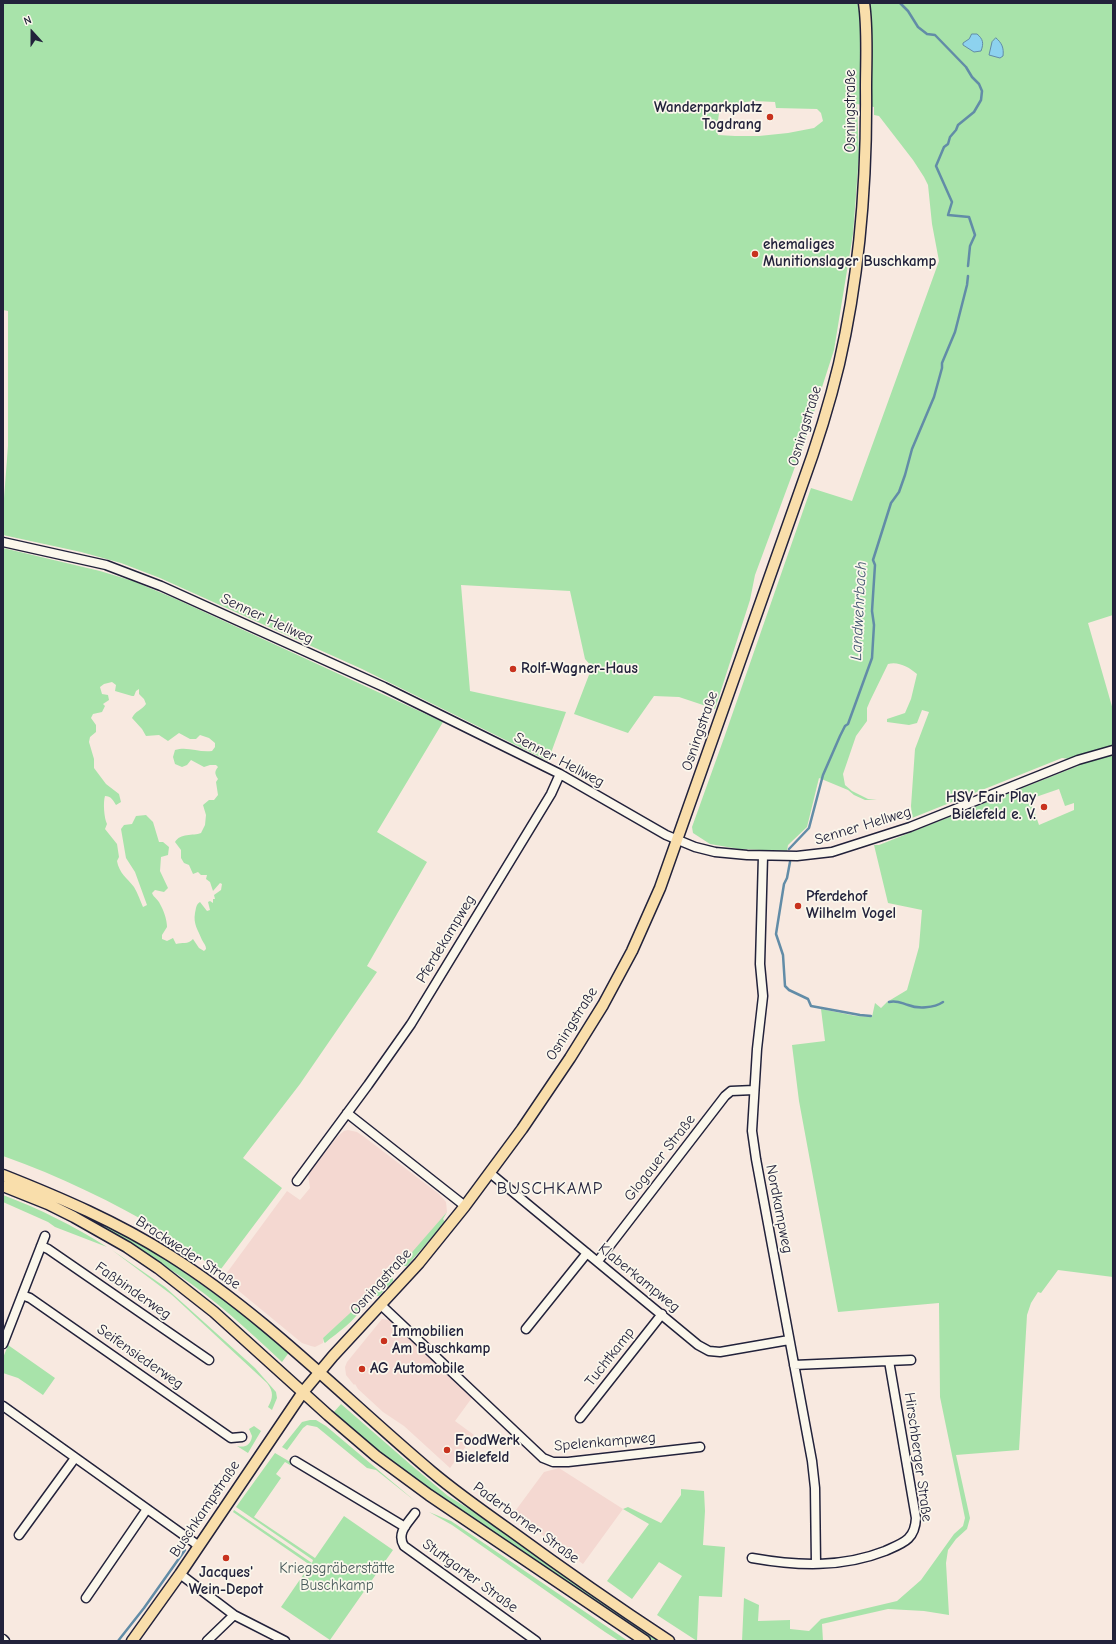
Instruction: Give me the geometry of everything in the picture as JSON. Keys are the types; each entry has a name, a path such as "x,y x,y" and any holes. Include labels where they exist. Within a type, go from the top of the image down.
{"main road":[{"name":"Osningstraße","path":"303,1392 319,1372 419,1263 466,1206 490,1173 546,1093 603,1005 640,933 660,888 818,439 839,364 853,295 864,189 866,110 864,3"},
{"name":"Brackweder Straße","path":"3,1175 83,1209 132,1233 170,1255 246,1310 282,1339 319,1372"},
{"name":"Brackweder Straße","path":"3,1186 48,1204 74,1217 153,1264 205,1304 303,1392"},
{"name":"Paderborner Straße","path":"319,1372 395,1440 453,1488 571,1575 670,1641"},
{"name":"Paderborner Straße","path":"303,1392 376,1456 429,1495 645,1641"},
{"name":"Buschkampstraße","path":"132,1641 180,1574 303,1392"}],"street":[{"name":"Senner Hellweg","path":"3,542 106,565 161,586 384,687 560,774 666,836 695,847 714,852 763,856 810,856 842,849 910,827 1078,760 1113,750"},
{"name":"Pferdekampweg","path":"297,1181 398,1042 425,1002 551,794 560,774"},
{"name":"Nordkampweg","path":"763,856 760,964 763,996 754,1090 752,1131 812,1461 816,1564"},
{"name":"Glogauer Straße","path":"598,1261 726,1096 731,1091 754,1090"},
{"path":"347,1113 466,1206"},
{"name":"Klaberkampweg","path":"490,1173 698,1345 709,1351 720,1352 789,1340"},
{"path":"3,1344 45,1236"},
{"name":"Faßbinderweg","path":"41,1246 48,1249 209,1360"},
{"path":"526,1329 587,1253"},
{"name":"Seifensiederweg","path":"22,1295 30,1298 231,1438 242,1437"},
{"name":"Spelenkampweg","path":"381,1305 543,1458 548,1461 568,1462 700,1446"},
{"name":"Tuchtkamp","path":"580,1418 662,1314"},
{"path":"794,1365 911,1360"},
{"name":"Hirschberger Straße","path":"752,1558 776,1562 816,1564 840,1563 858,1560 900,1545 910,1537 916,1529 916,1518 906,1455 888,1361"},
{"path":"3,1406 199,1546"},
{"path":"19,1535 75,1458"},
{"path":"295,1461 405,1527 416,1513"},
{"path":"86,1598 147,1510"},
{"name":"Stuttgarter Straße","path":"405,1527 400,1537 406,1547 536,1641"},
{"path":"180,1574 234,1615 285,1641"},
{"path":"207,1641 234,1615"}],"shaded area":[{"path":"348,1130 357,1132 363,1136 439,1194 446,1202 447,1212 409,1258 382,1286 323,1338 323,1343 315,1347 302,1343 223,1278 287,1191 300,1200 310,1188 308,1174 337,1137 344,1131"},
{"path":"382,1319 389,1320 398,1325 474,1395 455,1421 474,1435 450,1468 404,1426 383,1412 358,1389 355,1384 354,1385 346,1375 345,1367 347,1362"},
{"path":"559,1468 623,1509 583,1564 513,1514 544,1472"}],"green space":[{"path":"3,3 1113,3 1113,615 1088,623 1113,710 1113,1277 1058,1270 1041,1293 1038,1292 1031,1303 1027,1315 1019,1450 956,1455 970,1518 967,1529 956,1539 948,1550 946,1563 949,1615 924,1611 888,1609 822,1624 823,1641 742,1641 744,1598 759,1605 758,1621 790,1620 790,1629 809,1631 821,1619 897,1601 921,1580 954,1534 963,1526 965,1518 940,1397 939,1303 838,1312 799,1101 792,1045 825,1041 821,1009 856,1016 872,1017 875,1003 881,1008 887,1002 907,990 919,947 922,910 888,903 874,845 879,845 1078,766 1078,760 1062,758 912,818 911,806 915,749 929,712 922,710 917,723 909,725 887,722 887,719 905,713 911,699 917,674 903,665 892,663 888,664 870,701 867,708 867,721 856,736 843,774 845,785 852,791 868,799 877,800 865,800 854,795 848,790 819,778 807,827 788,845 787,851 739,849 710,844 693,833 692,827 811,488 852,501 939,261 932,224 928,185 913,160 879,116 874,115 874,107 857,104 859,155 853,234 834,350 806,437 755,575 750,600 715,709 679,697 654,696 628,733 574,714 592,667 585,659 570,591 461,585 470,691 566,712 548,761 362,669 160,578 121,563 81,552 3,535 3,511 8,446 8,311 3,310","holes":["754,101 775,102 776,108 817,109 821,113 823,121 814,128 788,133 759,136 718,135 717,129 720,105","1059,789 1065,806 1074,803 1074,810 1039,825 1030,799"]},
{"path":"3,548 100,571 133,581 176,599 443,722 377,832 427,862 367,966 377,972 300,1084 243,1158 282,1188 221,1269 217,1270 165,1233 106,1200 45,1172 3,1156","holes":["112,682 116,685 115,691 132,696 134,696 136,691 139,689 139,694 144,699 146,704 132,718 146,736 159,735 168,741 179,733 190,739 196,739 200,735 209,738 215,743 215,747 212,751 180,749 175,750 173,757 175,764 182,767 187,765 191,760 204,767 210,765 216,765 218,767 215,773 218,779 216,782 218,795 214,800 209,800 203,805 206,815 205,825 201,833 180,837 175,842 181,850 181,858 184,863 189,865 193,874 198,872 201,875 207,875 206,879 210,882 213,891 220,883 222,884 221,890 214,895 215,899 213,899 213,903 210,901 208,902 210,910 207,911 200,902 196,907 195,924 206,946 204,951 199,948 193,939 187,943 176,944 173,938 167,941 162,939 162,935 167,927 166,918 159,902 152,893 155,890 164,892 168,888 160,871 161,857 168,855 169,847 163,842 159,842 153,822 146,815 136,816 132,824 124,825 121,829 126,858 135,872 147,905 143,907 134,887 118,865 117,861 119,857 117,844 105,829 107,824 104,810 105,796 113,800 116,805 121,802 119,794 106,784 94,768 94,759 89,742 90,737 96,732 96,725 91,718 93,714 102,712 105,706 103,704 109,700 108,695 102,694 100,687 104,684"]},
{"path":"3,1195 56,1218 107,1247 55,1227 48,1222 3,1202"},
{"path":"68,1207 119,1231 164,1258 236,1309 290,1351 282,1362 205,1294 164,1265 137,1248 67,1209"},
{"path":"447,1212 443,1219 445,1222 407,1266 400,1266"},
{"path":"112,1250 165,1287 255,1368 276,1392 277,1398 272,1410 268,1407 272,1395 271,1389 267,1383 172,1295"},
{"path":"391,1276 393,1277 393,1281 379,1296 375,1296 372,1293"},
{"path":"362,1302 364,1304 356,1316 325,1343 323,1338"},
{"path":"8,1345 55,1378 43,1395 18,1378 3,1373 3,1358"},
{"path":"341,1404 448,1496 474,1512 660,1641 654,1641 437,1494 375,1449 333,1413"},
{"path":"316,1420 326,1426 415,1501 376,1470 367,1468 317,1427 307,1425 303,1428 287,1450 282,1447 302,1422"},
{"path":"254,1426 261,1431 248,1453 237,1446 243,1447 249,1444 252,1436 249,1429"},
{"name":"Kriegsgräberstätte Buschkamp","path":"275,1453 292,1463 290,1465 285,1462 276,1474 281,1478 254,1517 315,1558 344,1516 393,1550 330,1640 281,1607 310,1565 233,1512 234,1510 312,1563 313,1560 236,1507"},
{"path":"681,1489 704,1491 705,1511 703,1545 725,1547 722,1597 699,1596 697,1641 657,1615 682,1576 659,1562 632,1599 607,1581 649,1524 623,1509 628,1507 661,1523 681,1495"},
{"path":"429,1512 451,1521 628,1641 619,1641 605,1632 452,1525"}],"water":[{"path":"972,34 977,34 982,39 983,43 981,51 974,52 963,45 963,43 969,39"},
{"path":"996,38 1003,48 1003,56 1000,58 989,55 992,42"}],"waterway":[{"name":"Landwehrbach","path":"900,3 908,11 918,27 927,34 935,35 966,67 972,77 979,84 982,91 981,100 974,112 958,125 950,137 948,144 944,147 936,166 952,202 948,215 969,217 975,235 970,246 968,266"},
{"name":"Landwehrbach","path":"789,849 809,828 823,775 840,736 845,726 848,724 872,658 874,625 872,611 875,565 873,560 891,503 899,492 912,449 934,397 942,363 955,332 968,276"},
{"name":"Landwehrbach","path":"790,862 787,878 784,884 776,934 783,955 785,986 789,990 808,999 811,1006 871,1016"},
{"name":"Landwehrbach","path":"889,1002 892,1001 921,1007 931,1007 943,1002"},
{"path":"118,1641 144,1608 185,1550"}],"place":[{"name":"Wanderparkplatz Togdrang","path":"770,117"},
{"name":"ehemaliges Munitionslager Buschkamp","path":"755,254"},
{"name":"Rolf-Wagner-Haus","path":"513,669"},
{"name":"HSV Fair Play Bielefeld e. V.","path":"1044,807"},
{"name":"Pferdehof Wilhelm Vogel","path":"798,906"},
{"name":"Immobilien Am Buschkamp","path":"384,1341"},
{"name":"AG Automobile","path":"362,1369"},
{"name":"FoodWerk Bielefeld","path":"447,1450"},
{"name":"Jacques' Wein-Depot","path":"226,1558"}],"district":[{"name":"BUSCHKAMP","path":"550,1189"}]}
